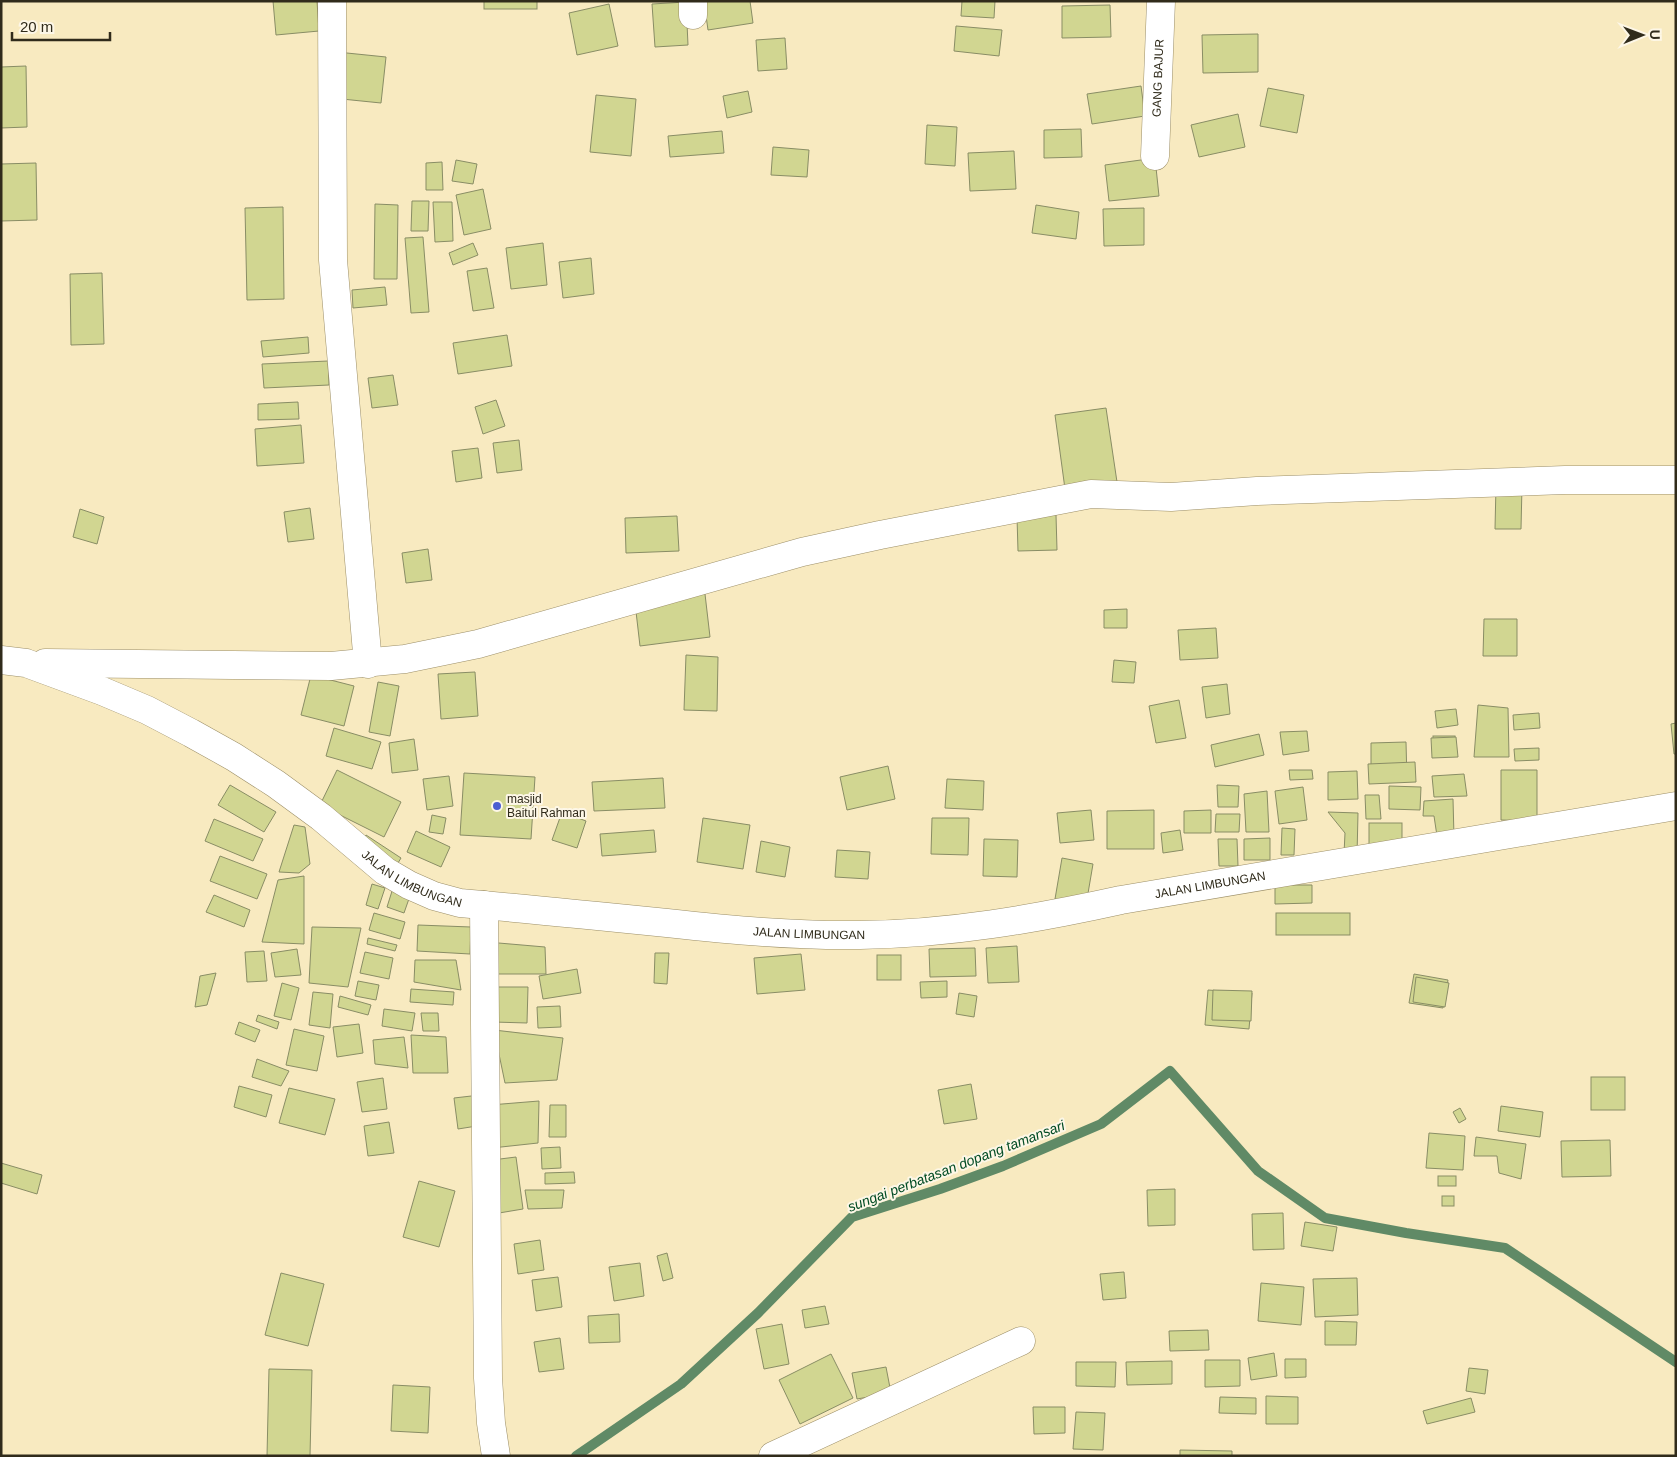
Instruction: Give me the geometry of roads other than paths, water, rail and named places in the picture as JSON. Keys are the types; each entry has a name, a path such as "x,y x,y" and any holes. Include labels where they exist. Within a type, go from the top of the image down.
{"street":[{"path":"332,1 334,260 368,664"},
{"name":"GANG BAJUR","path":"1155,156 1162,1"},
{"path":"14,661 332,666 368,664 414,658 478,644 802,552 880,534 1091,494 1171,497 1257,490 1555,480 1676,480"},
{"name":"JALAN LIMBUNGAN","path":"14,661 147,710 234,757 276,784 321,817 386,871 409,885 434,896 460,903 727,930 860,935 926,932 992,925 1057,915 1122,900 1676,806"},
{"path":"484,905 488,1378 491,1423 496,1456"},
{"path":"773,1456 1021,1341"}],"waterway":[{"name":"sungai perbatasan dopang tamansari","path":"576,1456 681,1384 758,1313 852,1217 940,1189 1003,1166 1101,1124 1170,1071 1258,1171 1325,1218 1505,1248 1676,1362"}],"place":[{"name":"masjid Baitul Rahman","path":"497,806"}]}
